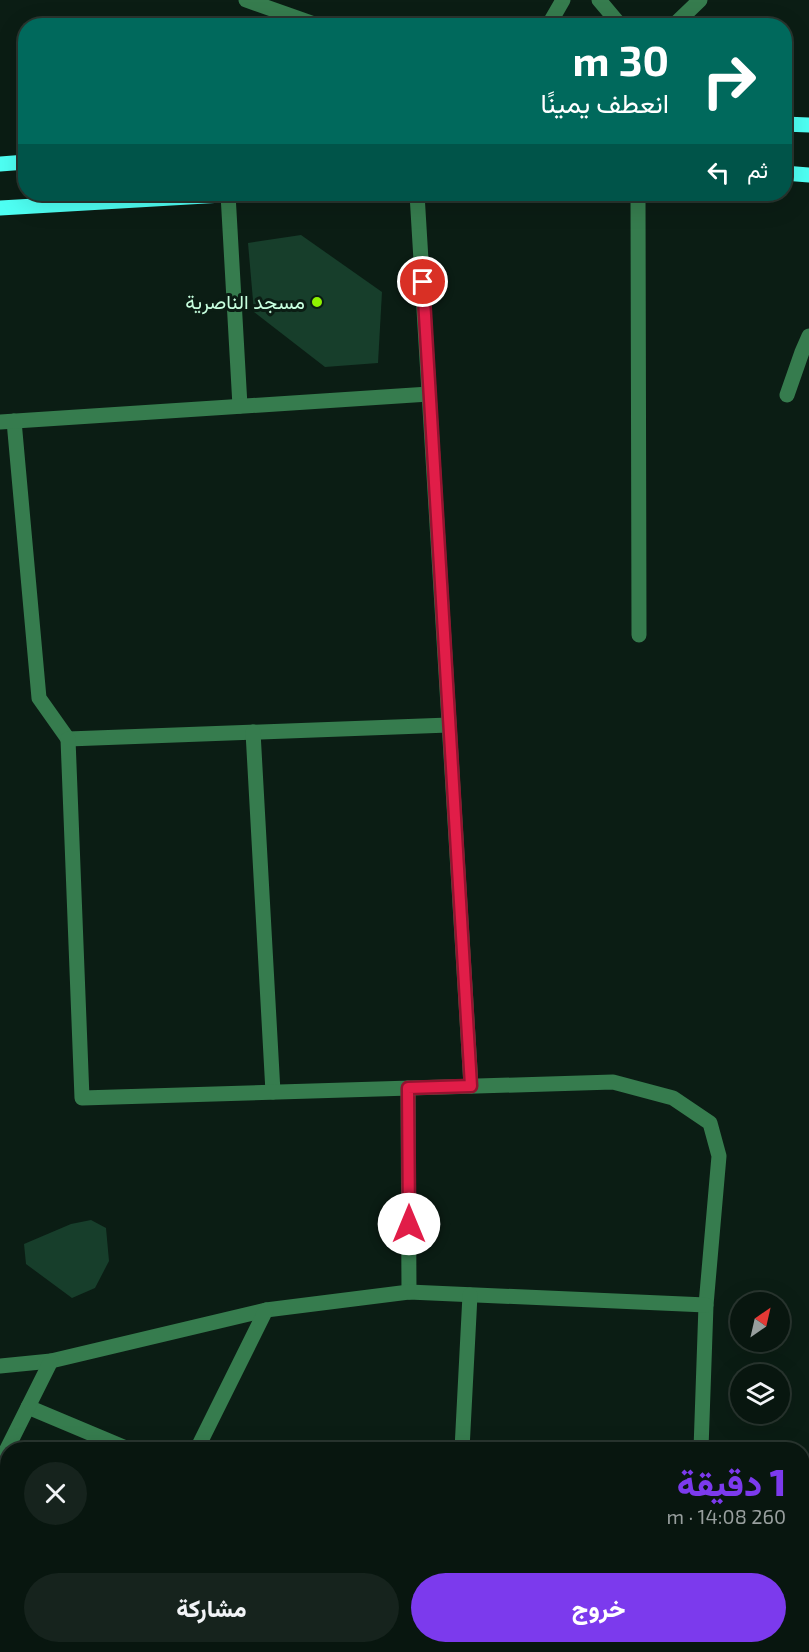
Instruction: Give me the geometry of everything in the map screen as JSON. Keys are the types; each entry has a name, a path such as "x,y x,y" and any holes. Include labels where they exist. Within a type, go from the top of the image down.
{"main road":[{"path":"792,124 809,125"},
{"path":"0,164 18,163"},
{"path":"792,174 809,175"},
{"path":"0,208 114,201"}],"street":[{"path":"246,0 297,18"},
{"path":"599,0 614,18"},
{"path":"681,18 700,0"},
{"path":"552,18 561,1"},
{"path":"228,201 240,406"},
{"path":"417,201 471,1086"},
{"path":"638,201 639,635"},
{"path":"787,395 809,336"},
{"path":"429,394 7,422 39,698 68,739 82,1098 613,1082 673,1098 710,1123 719,1156 706,1305 701,1442"},
{"path":"68,739 449,725"},
{"path":"253,732 273,1092"},
{"path":"408,1088 409,1292"},
{"path":"0,1366 51,1361 266,1310 409,1292 706,1305"},
{"path":"462,1442 470,1295"},
{"path":"200,1442 266,1310"},
{"path":"10,1442 51,1361"},
{"path":"28,1407 111,1442"}],"building":[{"name":"مسجد الناصرية","path":"301,235 382,292 378,363 325,367 254,312 248,243"},
{"path":"91,1220 106,1228 109,1261 95,1288 72,1298 26,1264 24,1244 71,1224"}],"place":[{"name":"مسجد الناصرية","path":"317,302"}],"route":[{"path":"409,1224 408,1088 471,1086 423,282"}]}
